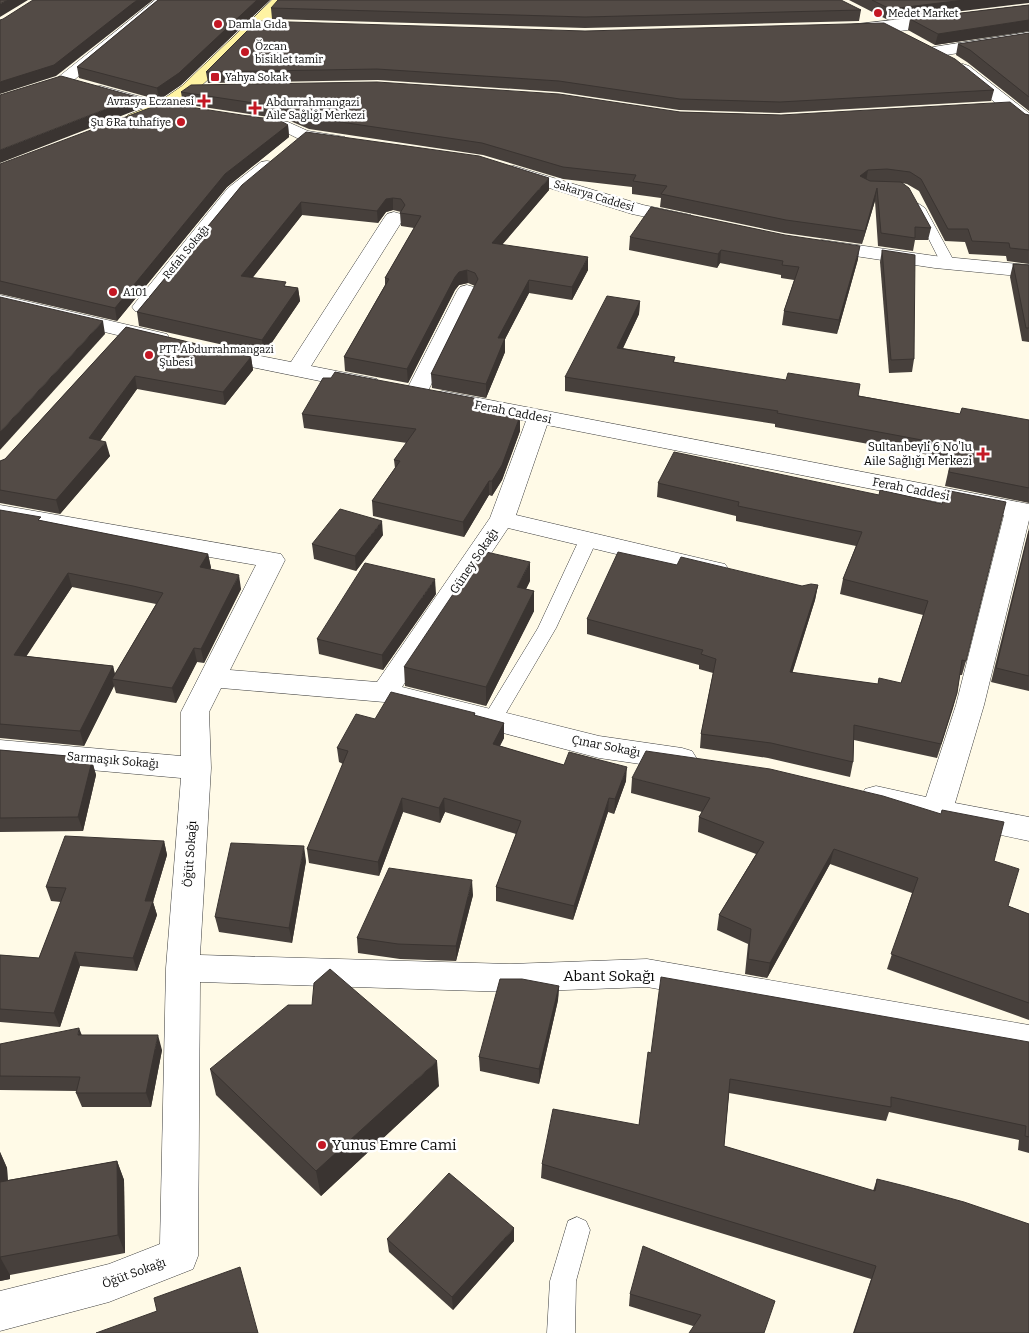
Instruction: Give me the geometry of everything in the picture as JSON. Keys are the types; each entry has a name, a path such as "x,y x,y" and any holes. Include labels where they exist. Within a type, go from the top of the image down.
{"street":[{"path":"0,101 63,81 164,0"},
{"path":"117,126 162,108 188,90 281,0"},
{"path":"857,12 960,66 1029,121"},
{"path":"837,28 885,27 963,17"},
{"path":"255,25 275,26"},
{"path":"932,52 1029,37"},
{"path":"63,81 162,108 210,115"},
{"path":"188,90 207,90"},
{"path":"983,109 1012,107"},
{"path":"230,118 291,136 360,144"},
{"name":"Refah Sokağı","path":"116,338 235,192 291,136"},
{"name":"Sakarya Caddesi","path":"500,168 639,210 697,222"},
{"path":"297,370 394,218"},
{"path":"803,244 948,263 1029,271"},
{"path":"401,390 468,291"},
{"name":"Ferah Caddesi","path":"0,300 116,338 190,346 297,370 1024,511"},
{"name":"Güney Sokağı","path":"384,692 502,519 539,417"},
{"path":"937,811 970,705 1024,511"},
{"name":"Öğüt Sokağı","path":"0,513 272,560 195,712 196,768 183,968 179,1256 109,1283 0,1311"},
{"path":"502,519 742,576"},
{"name":"Çınar Sokağı","path":"212,678 384,692 599,747 712,763"},
{"name":"Sarmaşık Sokağı","path":"0,751 196,768"},
{"path":"852,791 937,811 1029,829"},
{"name":"Abant Sokağı","path":"183,968 510,978 647,973 1029,1040"}],"lane":[{"path":"913,195 948,263"},
{"path":"492,720 547,628 588,540"},
{"path":"561,1333 563,1281 577,1230"}],"building":[{"path":"33,0 137,0 54,65 0,82 0,20"},
{"path":"158,0 257,0 179,73 157,88 77,67"},
{"path":"278,0 841,0 861,10 585,17 271,8"},
{"path":"872,0 964,0 890,9"},
{"path":"1029,5 1029,20 938,34 910,19"},
{"path":"257,21 585,31 884,23 955,59 994,90 780,102 680,99 559,81 377,69 206,72"},
{"path":"1029,33 1029,97 970,50 958,44"},
{"path":"61,76 137,97 0,150 0,95"},
{"path":"377,82 559,94 680,112 781,115 1010,102 1029,115 1029,250 1010,248 1009,243 972,241 968,229 948,229 921,179 910,172 887,169 868,170 860,176 870,181 901,182 909,188 931,228 915,227 915,238 881,233 877,188 865,231 786,220 661,194 667,186 633,181 636,175 563,167 482,143 307,117 287,108 181,92 191,85"},
{"path":"163,103 281,121 288,125 225,174 115,308 0,281 0,164"},
{"path":"306,132 479,156 549,178 492,243 588,257 572,287 529,280 498,338 505,338 486,384 431,374 478,279 475,273 467,270 459,272 455,277 407,369 344,357 389,279 385,278 421,216 400,213 405,205 401,199 386,199 377,211 301,202 241,276 286,282 284,286 298,288 262,340 137,312 242,185"},
{"path":"651,207 785,235 860,246 839,320 784,311 799,267 782,265 783,261 721,250 718,254 630,237"},
{"path":"882,250 915,255 914,359 891,360"},
{"path":"1013,264 1029,265 1029,328 1026,328"},
{"path":"607,296 640,301 617,348 675,357 673,362 786,380 788,373 860,384 858,396 960,414 962,408 1029,420 1029,488 949,472 954,446 777,413 778,411 565,377"},
{"path":"0,297 103,321 0,432"},
{"path":"126,327 251,357 223,392 135,376 89,438 106,442 56,500 0,490 0,461 5,459"},
{"path":"335,372 479,399 476,407 520,416 502,465 492,481 489,481 463,522 372,501 400,461 394,460 416,429 302,414 323,378 331,378"},
{"path":"674,452 879,495 880,490 942,504 945,490 1006,502 966,661 962,660 957,693 941,744 854,725 853,762 771,743 701,734 716,659 701,654 703,650 587,619 618,552 677,565 681,557 802,586 818,585 790,672 878,684 879,678 901,683 928,601 843,579 862,532 738,506 739,502 658,483"},
{"path":"340,509 382,521 355,556 312,544"},
{"path":"0,510 41,517 38,520 208,554 200,567 239,575 201,649 194,648 172,688 112,679 163,593 68,573 14,655 113,666 80,731 0,724"},
{"path":"1029,531 1029,676 996,668"},
{"path":"482,551 530,562 517,587 534,591 486,687 404,667"},
{"path":"365,563 435,579 382,655 317,639"},
{"path":"391,692 475,713 474,715 504,723 493,744 564,765 569,752 627,767 615,799 609,798 574,906 496,887 521,821 444,798 439,808 402,798 378,862 307,849 348,751 337,748 356,714 375,719"},
{"path":"0,750 68,756 65,761 92,761 78,817 0,818"},
{"path":"646,751 770,769 883,796 941,814 942,810 1004,822 994,861 1019,869 1008,906 1029,914 1029,1003 891,954 918,878 834,849 770,963 748,959 751,929 719,915 764,842 699,817 710,798 632,778"},
{"path":"65,836 164,841 145,901 153,901 133,958 75,952 54,1013 0,1009 0,955 39,958 66,888 46,887"},
{"path":"231,843 304,846 289,928 215,917"},
{"path":"389,868 472,880 456,946 398,944 357,938"},
{"name":"Yunus Emre Cami","path":"330,969 437,1061 316,1171 210,1069 288,1005 312,1005 314,983"},
{"path":"661,977 1029,1042 1029,1137 1025,1136 1026,1126 891,1097 891,1107 730,1079 724,1146 875,1191 877,1179 964,1202 1029,1224 1029,1333 854,1333 876,1266 542,1164 553,1109 639,1125 648,1052 651,1053"},
{"path":"500,979 522,979 559,986 539,1069 479,1057"},
{"path":"79,1028 78,1035 158,1035 146,1093 76,1093 80,1077 0,1076 0,1044"},
{"path":"117,1161 118,1235 0,1257 0,1182"},
{"path":"449,1173 514,1228 452,1297 387,1239"},
{"path":"643,1246 775,1301 764,1333 689,1333 701,1315 630,1294"},
{"path":"240,1267 258,1333 96,1333 157,1311 154,1298"}],"place":[{"name":"Medet Market","path":"878,13"},
{"name":"Damla Gıda","path":"218,24"},
{"name":"Özcan bisiklet tamir","path":"245,52"},
{"name":"Yahya Sokak","path":"215,77"},
{"name":"Avrasya Eczanesi","path":"204,101"},
{"name":"Abdurrahmangazi Aile Sağlığı Merkezi","path":"255,108"},
{"name":"Şu &Ra tuhafiye","path":"181,122"},
{"name":"A101","path":"113,292"},
{"name":"PTT Abdurrahmangazi Şubesi","path":"149,355"},
{"name":"Sultanbeyli 6 No'lu Aile Sağlığı Merkezi","path":"983,454"},
{"name":"Yunus Emre Cami","path":"322,1145"}]}
